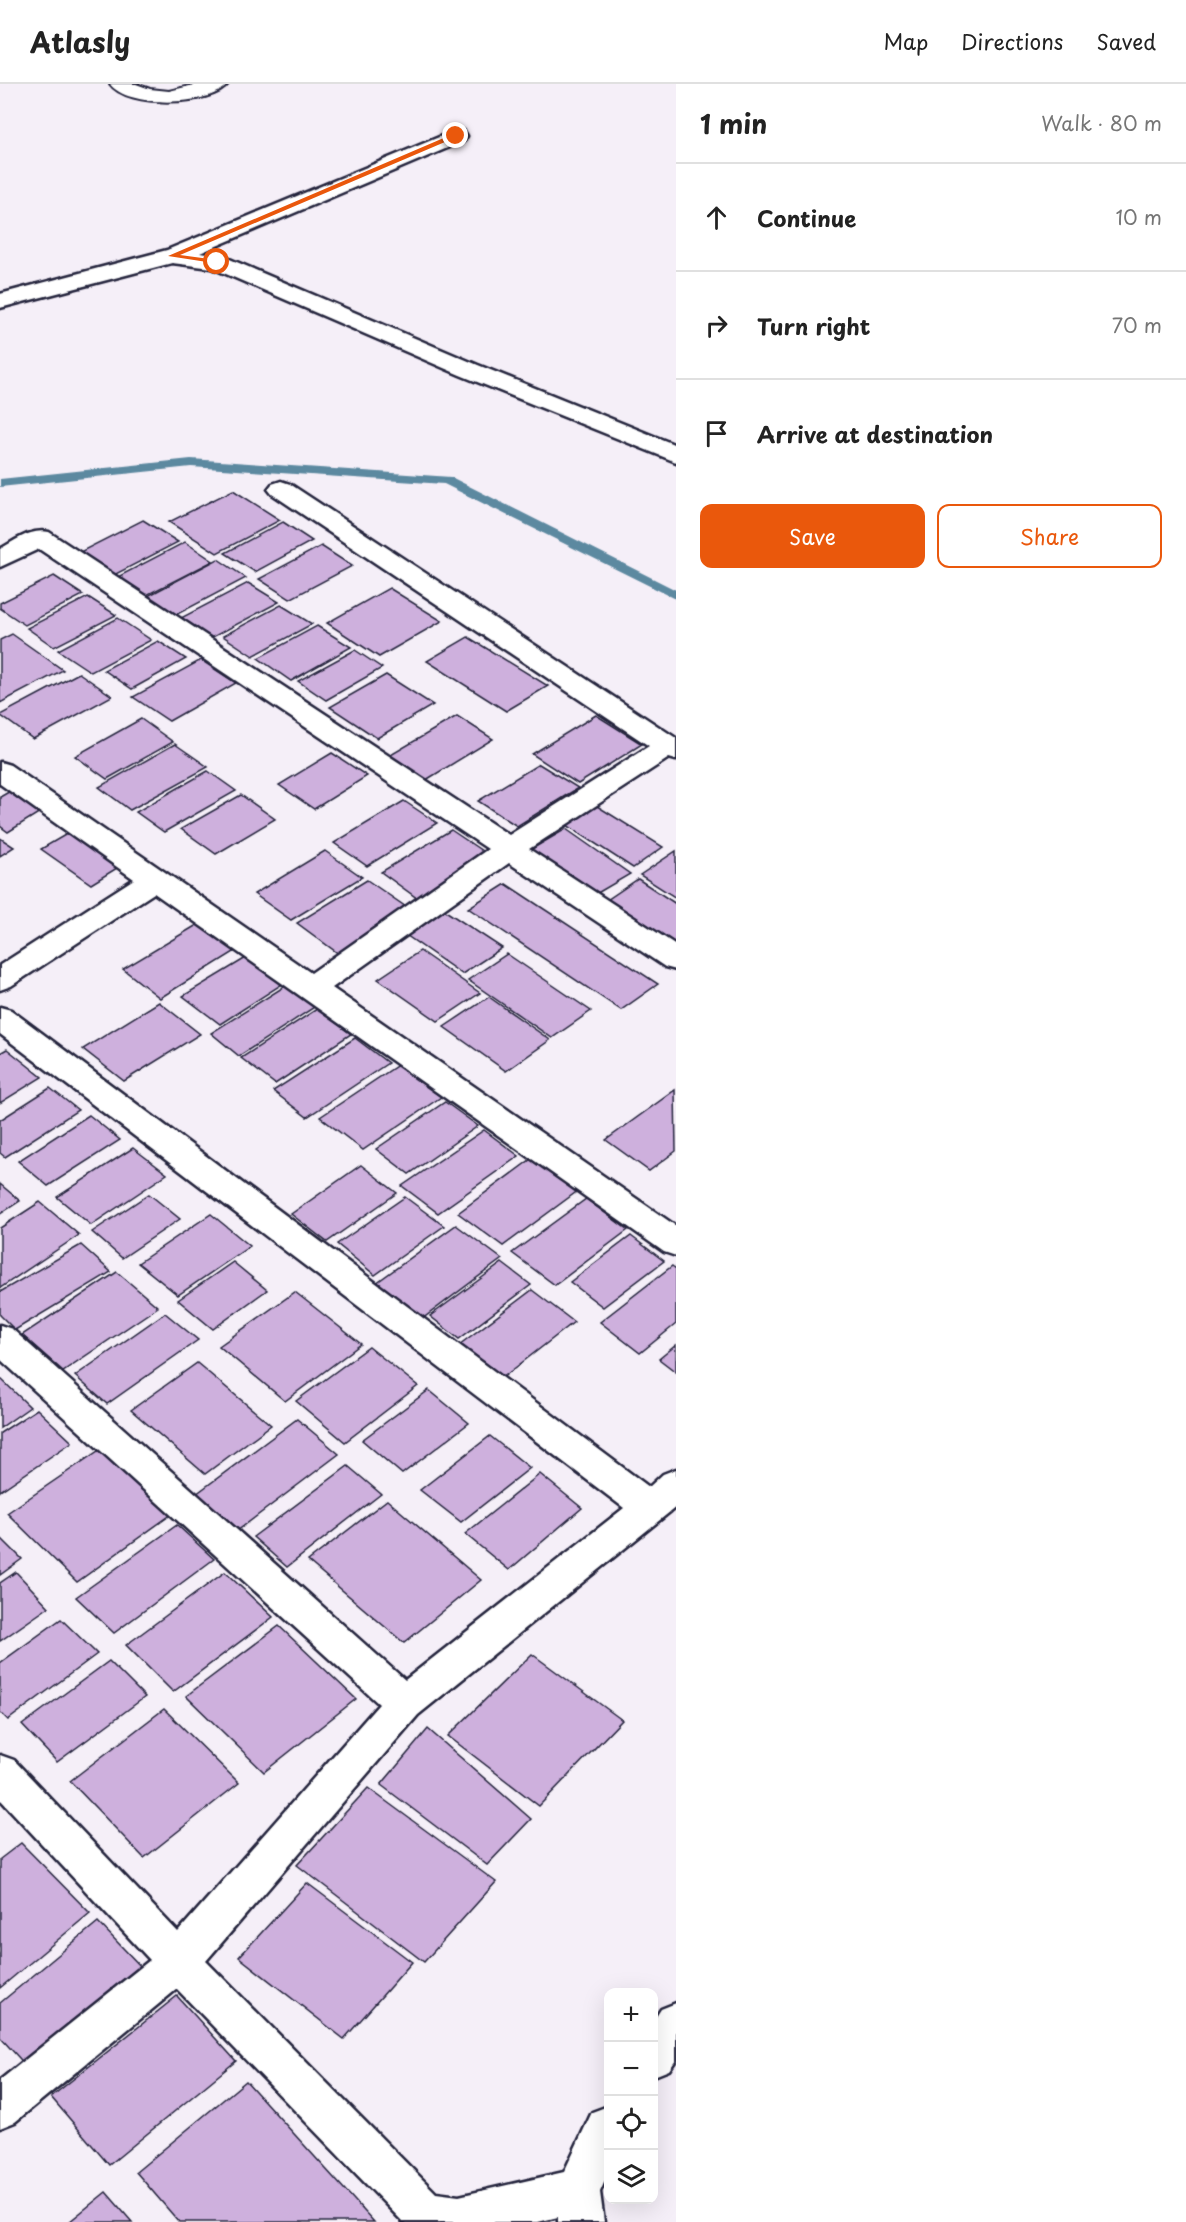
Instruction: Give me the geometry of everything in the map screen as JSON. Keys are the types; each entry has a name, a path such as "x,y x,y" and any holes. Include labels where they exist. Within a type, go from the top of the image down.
{"street":[{"path":"0,301 172,256 456,136"},
{"path":"172,256 217,262 469,370 676,454"},
{"path":"281,489 672,749 508,849 309,989"},
{"path":"0,559 40,538 676,960"},
{"path":"0,771 156,878 309,989 676,1243"},
{"path":"0,979 156,878"},
{"path":"0,1018 663,1496 404,1703 179,1962 0,2107"},
{"path":"0,1338 404,1703"},
{"path":"0,1772 179,1962 425,2213 459,2218 580,2207 604,2141"},
{"path":"658,2050 676,2023"}],"lane":[{"path":"120,84 139,94 175,98 218,84"}],"building":[{"path":"233,490 280,520 217,553 169,522"},
{"path":"143,520 178,542 112,576 78,553"},
{"path":"283,522 312,541 255,572 225,553"},
{"path":"185,542 213,561 137,600 108,582"},
{"path":"321,546 352,566 290,599 259,579"},
{"path":"218,559 246,578 170,618 142,599"},
{"path":"54,576 83,595 25,625 0,608 0,603"},
{"path":"248,583 279,602 211,638 181,618"},
{"path":"389,588 442,621 379,657 327,623"},
{"path":"88,597 116,615 54,647 27,628"},
{"path":"281,605 312,624 253,656 223,636"},
{"path":"118,618 151,640 91,672 58,650"},
{"path":"317,626 351,647 291,681 258,658"},
{"path":"12,634 63,670 0,703 0,640"},
{"path":"468,637 548,686 506,711 427,661"},
{"path":"158,641 186,659 132,689 104,670"},
{"path":"355,650 382,668 326,700 298,681"},
{"path":"201,660 236,683 169,721 133,697"},
{"path":"79,673 112,696 33,739 0,715"},
{"path":"386,675 433,705 377,738 330,707"},
{"path":"596,715 642,744 578,784 532,754"},
{"path":"457,716 493,739 426,780 389,756"},
{"path":"141,719 173,742 107,779 75,756"},
{"path":"175,744 208,767 130,810 99,787"},
{"path":"332,753 367,776 314,809 279,785"},
{"path":"539,764 578,788 517,826 478,801"},
{"path":"208,771 236,791 164,832 136,812"},
{"path":"14,789 45,809 8,832 0,826 0,797"},
{"path":"241,795 275,819 216,854 181,829"},
{"path":"404,801 437,823 367,866 334,843"},
{"path":"589,801 663,847 633,868 559,820"},
{"path":"566,829 630,874 594,895 530,850"},
{"path":"451,830 491,857 421,901 381,872"},
{"path":"72,831 122,865 91,884 41,849"},
{"path":"0,838 14,847 0,856"},
{"path":"325,851 362,877 291,920 254,894"},
{"path":"676,851 676,898 640,875"},
{"path":"638,879 676,904 676,953 601,904"},
{"path":"367,880 409,909 339,954 297,923"},
{"path":"506,884 658,984 621,1010 468,908"},
{"path":"441,908 502,948 462,974 403,933"},
{"path":"202,922 239,949 160,998 123,969"},
{"path":"420,951 480,993 438,1021 378,979"},
{"path":"507,954 591,1011 552,1038 468,980"},
{"path":"251,955 287,981 220,1024 183,996"},
{"path":"290,983 319,1004 239,1056 211,1033"},
{"path":"489,997 550,1040 506,1071 444,1027"},
{"path":"159,1002 200,1034 124,1081 83,1049"},
{"path":"317,1009 351,1034 275,1084 241,1058"},
{"path":"355,1038 388,1063 307,1117 273,1091"},
{"path":"7,1049 42,1077 0,1103 0,1053"},
{"path":"398,1065 441,1097 363,1150 320,1117"},
{"path":"50,1088 78,1110 5,1157 0,1153 0,1120"},
{"path":"675,1090 676,1151 649,1171 606,1140"},
{"path":"445,1102 478,1126 409,1174 376,1149"},
{"path":"89,1115 120,1140 48,1186 18,1161"},
{"path":"484,1130 519,1156 438,1213 402,1186"},
{"path":"133,1148 167,1174 91,1225 57,1197"},
{"path":"534,1157 579,1190 503,1246 458,1213"},
{"path":"361,1165 397,1193 327,1242 291,1214"},
{"path":"0,1184 20,1201 0,1214"},
{"path":"149,1194 180,1219 122,1258 92,1232"},
{"path":"405,1197 444,1226 375,1275 337,1244"},
{"path":"586,1199 628,1230 555,1285 512,1253"},
{"path":"40,1202 79,1235 0,1288 0,1228"},
{"path":"211,1214 250,1246 178,1295 138,1263"},
{"path":"456,1225 502,1259 422,1319 376,1283"},
{"path":"631,1236 664,1261 603,1307 570,1282"},
{"path":"81,1245 111,1272 15,1330 0,1315 0,1292"},
{"path":"233,1262 267,1290 213,1329 178,1300"},
{"path":"502,1263 531,1285 459,1339 430,1316"},
{"path":"672,1266 676,1269 676,1324 640,1353 600,1322"},
{"path":"117,1272 158,1307 63,1371 22,1335"},
{"path":"532,1290 574,1322 497,1382 455,1348"},
{"path":"295,1292 361,1344 285,1401 219,1346"},
{"path":"165,1313 198,1340 107,1404 75,1376"},
{"path":"676,1345 676,1372 659,1359"},
{"path":"369,1347 418,1386 345,1442 296,1401"},
{"path":"197,1363 271,1425 205,1474 131,1410"},
{"path":"0,1378 30,1407 0,1428"},
{"path":"429,1390 469,1423 402,1474 362,1440"},
{"path":"37,1409 72,1442 0,1491 0,1433"},
{"path":"297,1419 339,1454 233,1534 192,1497"},
{"path":"490,1436 530,1468 461,1522 420,1490"},
{"path":"101,1449 172,1514 77,1582 7,1513"},
{"path":"348,1466 381,1494 287,1567 253,1537"},
{"path":"540,1474 582,1508 509,1570 465,1534"},
{"path":"387,1500 481,1580 404,1643 308,1561"},
{"path":"177,1525 214,1559 114,1633 76,1597"},
{"path":"0,1537 22,1559 0,1575"},
{"path":"16,1572 49,1607 0,1641 0,1583"},
{"path":"225,1572 273,1617 173,1692 126,1645"},
{"path":"61,1619 97,1654 8,1720 0,1712 0,1663"},
{"path":"279,1626 356,1699 264,1772 186,1696"},
{"path":"532,1654 622,1720 539,1806 448,1736"},
{"path":"109,1661 145,1697 57,1762 22,1725"},
{"path":"164,1709 239,1783 144,1858 70,1781"},
{"path":"428,1729 531,1819 487,1865 381,1785"},
{"path":"368,1788 496,1882 424,1962 297,1865"},
{"path":"21,1843 90,1913 0,1988 0,1859"},
{"path":"307,1883 412,1962 344,2039 239,1957"},
{"path":"98,1922 145,1971 29,2069 0,2037 0,2003"},
{"path":"177,1996 236,2061 109,2165 51,2097"},
{"path":"246,2081 374,2222 179,2222 136,2172"},
{"path":"106,2192 132,2222 69,2222"}],"waterway":[{"path":"0,483 191,463 447,480 676,595"}],"route":[{"path":"217,262 172,256 456,136"}]}
